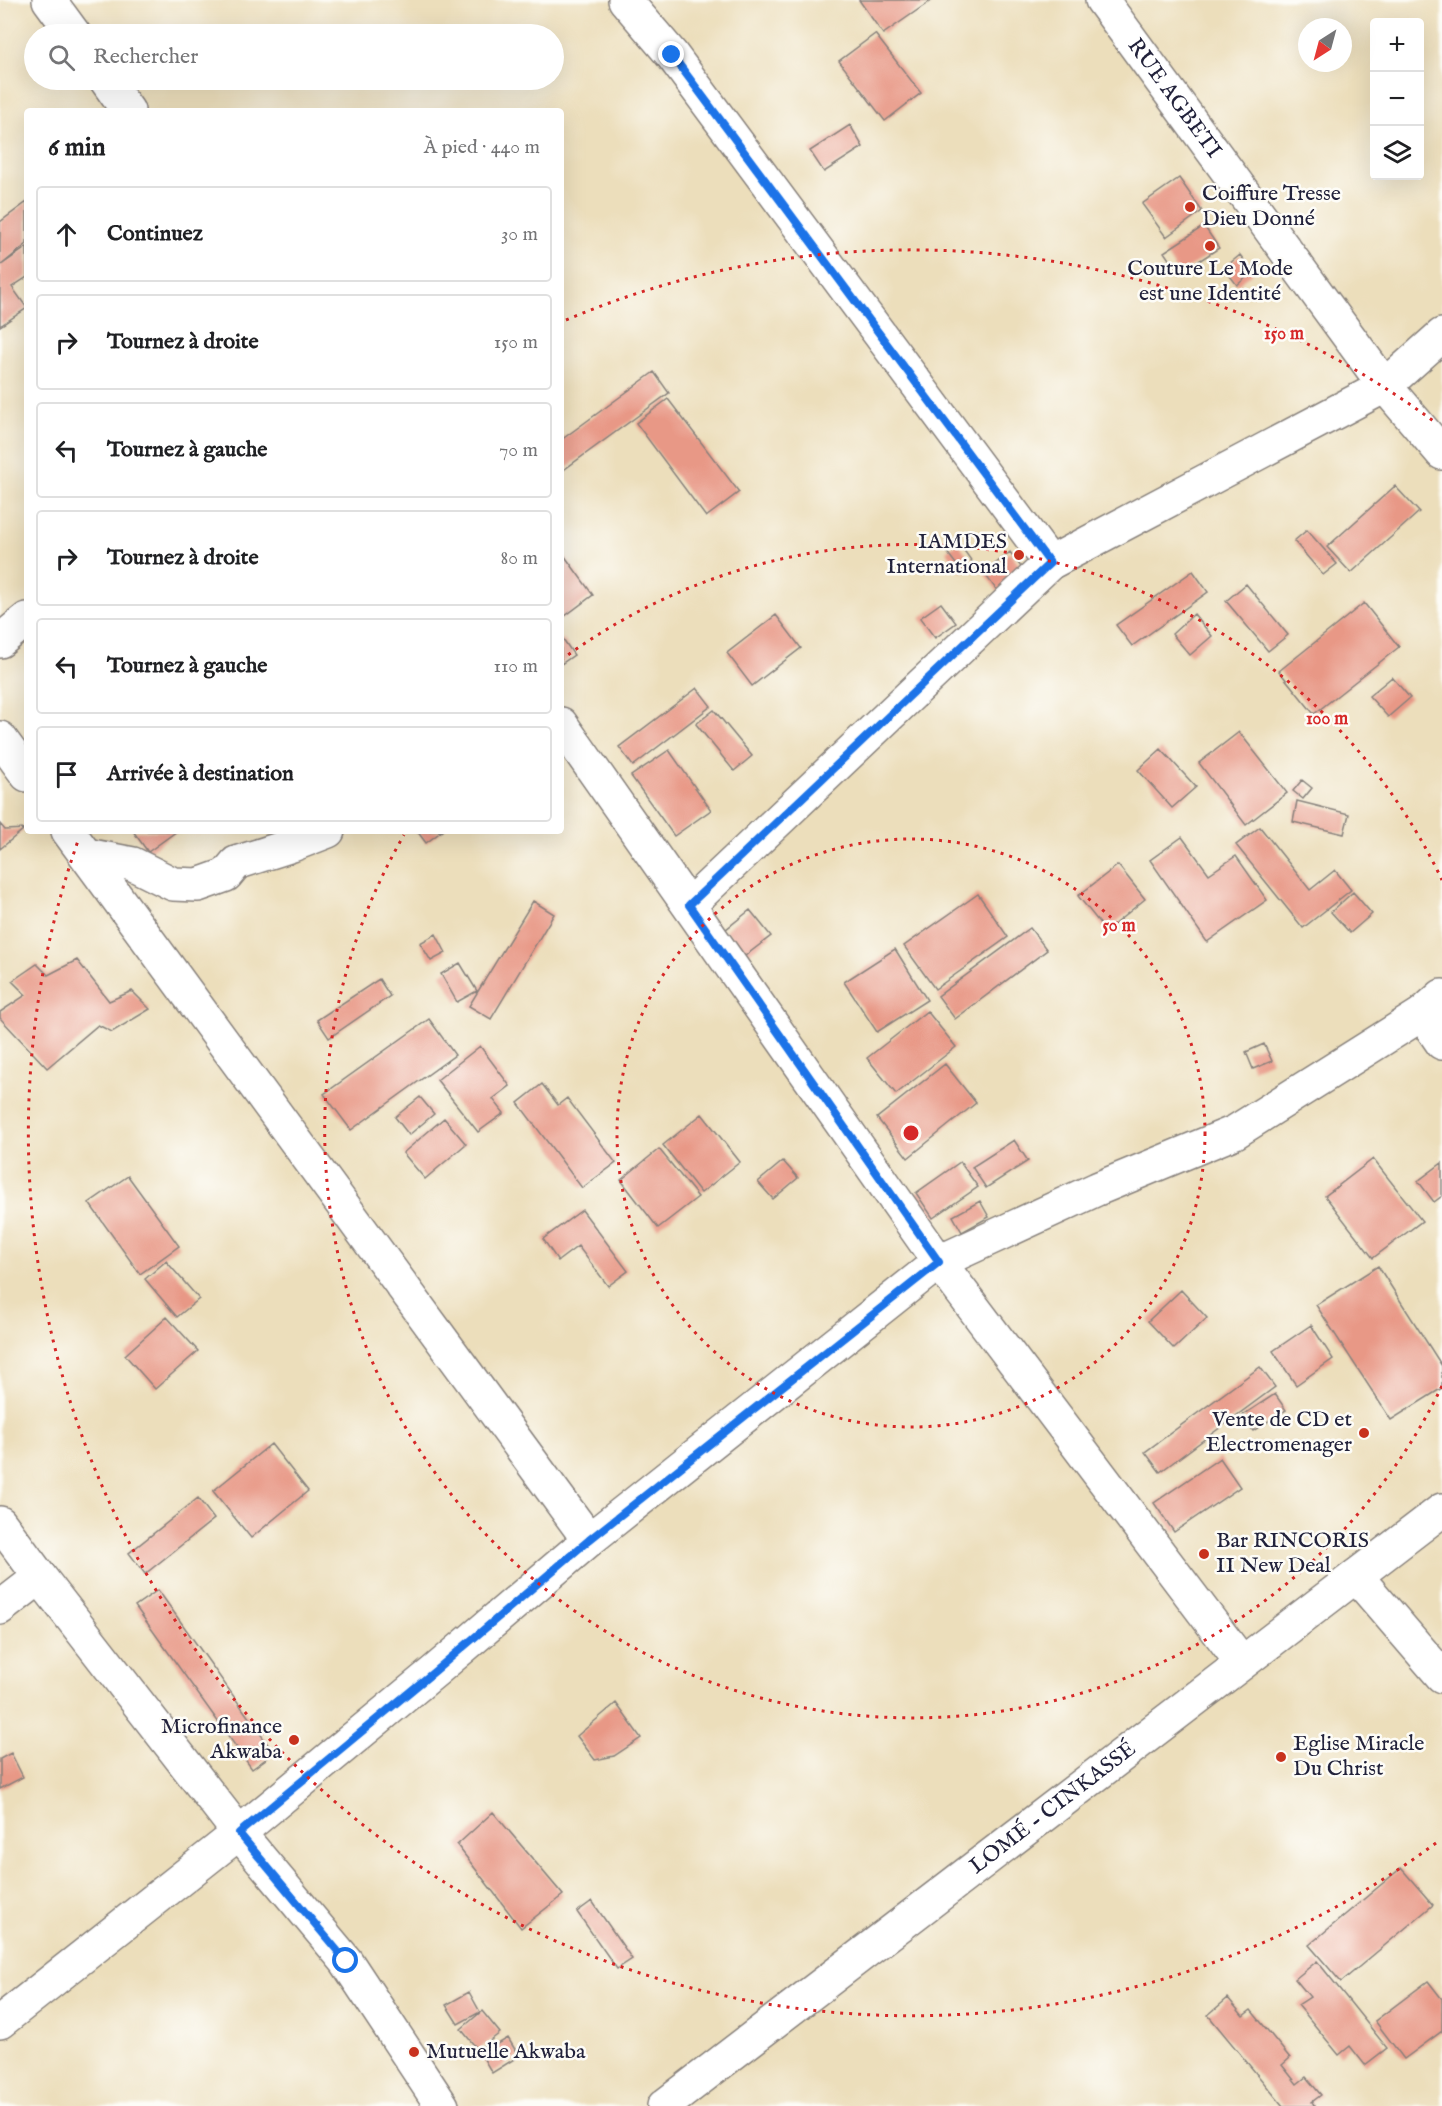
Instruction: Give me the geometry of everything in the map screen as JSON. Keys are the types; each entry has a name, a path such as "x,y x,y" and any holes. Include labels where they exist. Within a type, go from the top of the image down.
{"main road":[{"path":"49,0 67,24"},
{"path":"625,0 672,55 1050,563"},
{"name":"RUE AGBETI","path":"1102,0 1385,386 1442,453"},
{"path":"113,90 126,108"},
{"path":"689,905 1050,563 1385,386 1442,335"},
{"path":"0,641 24,621"},
{"path":"564,728 939,1262 1242,1663"},
{"path":"0,738 24,771"},
{"path":"77,843 133,864 173,884 198,885 226,875 236,863 320,834"},
{"path":"77,843 589,1540"},
{"path":"0,2022 239,1833 589,1540 939,1262 1097,1189 1235,1131 1432,1005 1442,1043"},
{"name":"LOMÉ - CINKASSÉ","path":"664,2106 1442,1510"},
{"path":"0,1523 239,1833 346,1961 442,2106"},
{"path":"1356,1576 1442,1676"},
{"path":"0,1608 40,1577"}],"building":[{"path":"859,0 932,0 883,34"},
{"path":"875,34 921,93 885,121 839,61"},
{"path":"850,125 863,147 824,172 810,151"},
{"path":"1179,178 1202,211 1166,237 1142,204"},
{"path":"24,204 24,246 0,266 0,222"},
{"path":"1204,226 1219,248 1179,274 1164,252"},
{"path":"24,249 24,279 12,287 24,304 24,310 0,326 0,266"},
{"path":"1240,255 1253,272 1237,285 1224,268"},
{"path":"654,372 669,393 564,470 564,438"},
{"path":"668,399 739,492 706,517 636,423"},
{"path":"1395,486 1419,512 1351,573 1327,547"},
{"path":"1307,530 1337,564 1323,575 1294,541"},
{"path":"958,542 973,563 962,572 946,551"},
{"path":"1010,552 1024,571 998,592 984,573"},
{"path":"564,555 593,595 564,617"},
{"path":"1193,571 1208,592 1132,646 1116,625"},
{"path":"1246,584 1288,635 1268,651 1226,601"},
{"path":"941,603 956,623 935,638 920,618"},
{"path":"1364,603 1399,647 1314,714 1279,671"},
{"path":"1194,614 1212,636 1190,655 1172,634"},
{"path":"776,615 801,648 752,686 727,653"},
{"path":"564,640 574,655 564,662"},
{"path":"1392,677 1410,698 1388,717 1369,696"},
{"path":"697,688 711,706 633,766 619,747"},
{"path":"714,710 752,756 734,771 696,724"},
{"path":"1239,732 1287,793 1246,825 1199,763"},
{"path":"1161,749 1196,787 1172,808 1138,770"},
{"path":"669,750 711,810 674,836 631,776"},
{"path":"1302,780 1312,788 1303,799 1293,791"},
{"path":"1297,801 1349,814 1344,834 1293,822"},
{"path":"0,824 5,830 24,829 0,849"},
{"path":"1260,827 1310,890 1335,870 1351,890 1303,928 1236,845"},
{"path":"135,834 173,834 148,852"},
{"path":"419,834 438,834 426,843"},
{"path":"1182,837 1209,874 1236,856 1267,900 1207,942 1150,860"},
{"path":"1118,865 1145,899 1106,931 1078,896"},
{"path":"1353,892 1372,914 1350,933 1331,912"},
{"path":"978,894 1008,937 935,989 904,946"},
{"path":"533,901 554,914 491,1019 469,1006"},
{"path":"750,910 771,936 745,956 725,930"},
{"path":"1030,928 1047,950 955,1019 938,996"},
{"path":"436,934 446,953 431,961 420,943"},
{"path":"895,949 927,1000 877,1032 844,982"},
{"path":"77,960 109,1001 132,991 150,1009 112,1032 98,1025 47,1068 0,1018 0,1012 26,995 12,981 37,964 48,975"},
{"path":"460,963 477,991 457,1002 441,974"},
{"path":"379,979 390,996 329,1038 317,1020"},
{"path":"927,1011 956,1047 896,1094 867,1058"},
{"path":"429,1019 455,1055 351,1130 324,1094"},
{"path":"1264,1044 1272,1061 1253,1069 1246,1052"},
{"path":"480,1046 510,1086 493,1099 504,1113 478,1132 437,1080"},
{"path":"945,1064 976,1103 908,1158 877,1118"},
{"path":"542,1084 558,1105 567,1098 616,1163 582,1188 518,1103"},
{"path":"420,1097 434,1114 409,1135 395,1117"},
{"path":"702,1114 740,1162 701,1193 663,1145"},
{"path":"444,1118 466,1144 425,1179 403,1153"},
{"path":"1014,1140 1028,1161 986,1188 972,1167"},
{"path":"659,1149 698,1197 658,1228 621,1180"},
{"path":"1373,1159 1422,1221 1373,1258 1325,1196"},
{"path":"783,1161 798,1178 773,1199 758,1182"},
{"path":"960,1162 978,1187 933,1218 916,1193"},
{"path":"1442,1163 1442,1196 1434,1202 1418,1181"},
{"path":"128,1176 179,1246 140,1274 89,1203"},
{"path":"980,1201 989,1217 962,1232 953,1216"},
{"path":"582,1210 628,1271 608,1286 578,1246 558,1261 543,1239"},
{"path":"166,1261 199,1299 177,1317 145,1279"},
{"path":"1378,1266 1442,1366 1442,1388 1391,1420 1316,1305"},
{"path":"1181,1290 1207,1318 1174,1349 1148,1321"},
{"path":"167,1317 198,1351 155,1389 125,1355"},
{"path":"1311,1325 1333,1359 1296,1385 1273,1351"},
{"path":"1260,1367 1275,1387 1160,1472 1145,1452"},
{"path":"1275,1394 1286,1410 1253,1431 1243,1415"},
{"path":"271,1444 308,1491 251,1538 213,1491"},
{"path":"1220,1458 1240,1487 1174,1532 1154,1503"},
{"path":"198,1498 214,1519 145,1574 129,1553"},
{"path":"158,1590 274,1753 252,1769 135,1606"},
{"path":"616,1703 641,1738 614,1756 595,1760 577,1736"},
{"path":"11,1753 23,1777 0,1789 0,1759"},
{"path":"493,1812 563,1895 521,1928 457,1845"},
{"path":"1401,1868 1433,1905 1341,1982 1309,1945"},
{"path":"592,1901 632,1959 617,1969 577,1912"},
{"path":"1317,1961 1387,2048 1365,2065 1350,2046 1339,2055 1298,2005 1310,1997 1295,1979"},
{"path":"1428,1981 1442,1999 1442,2031 1404,2059 1375,2021"},
{"path":"469,1992 480,2012 458,2024 446,2005"},
{"path":"1228,1998 1243,2016 1251,2010 1290,2058 1282,2065 1297,2084 1306,2077 1321,2095 1312,2102 1315,2106 1283,2106 1208,2015"},
{"path":"482,2011 500,2033 478,2050 461,2029"},
{"path":"508,2038 519,2056 492,2073 481,2054"}],"place":[{"name":"Coiffure Tresse Dieu Donné","path":"1190,207"},
{"name":"Couture Le Mode est une Identité","path":"1210,246"},
{"name":"IAMDES International","path":"1019,555"},
{"name":"Vente de CD et Electromenager","path":"1364,1433"},
{"name":"Bar RINCORIS II New Deal","path":"1204,1554"},
{"name":"Microfinance Akwaba","path":"294,1740"},
{"name":"Eglise Miracle Du Christ","path":"1281,1757"},
{"name":"Mutuelle Akwaba","path":"414,2052"}],"route":[{"path":"346,1961 239,1833 589,1540 939,1262 689,905 1050,563 672,55"}]}
